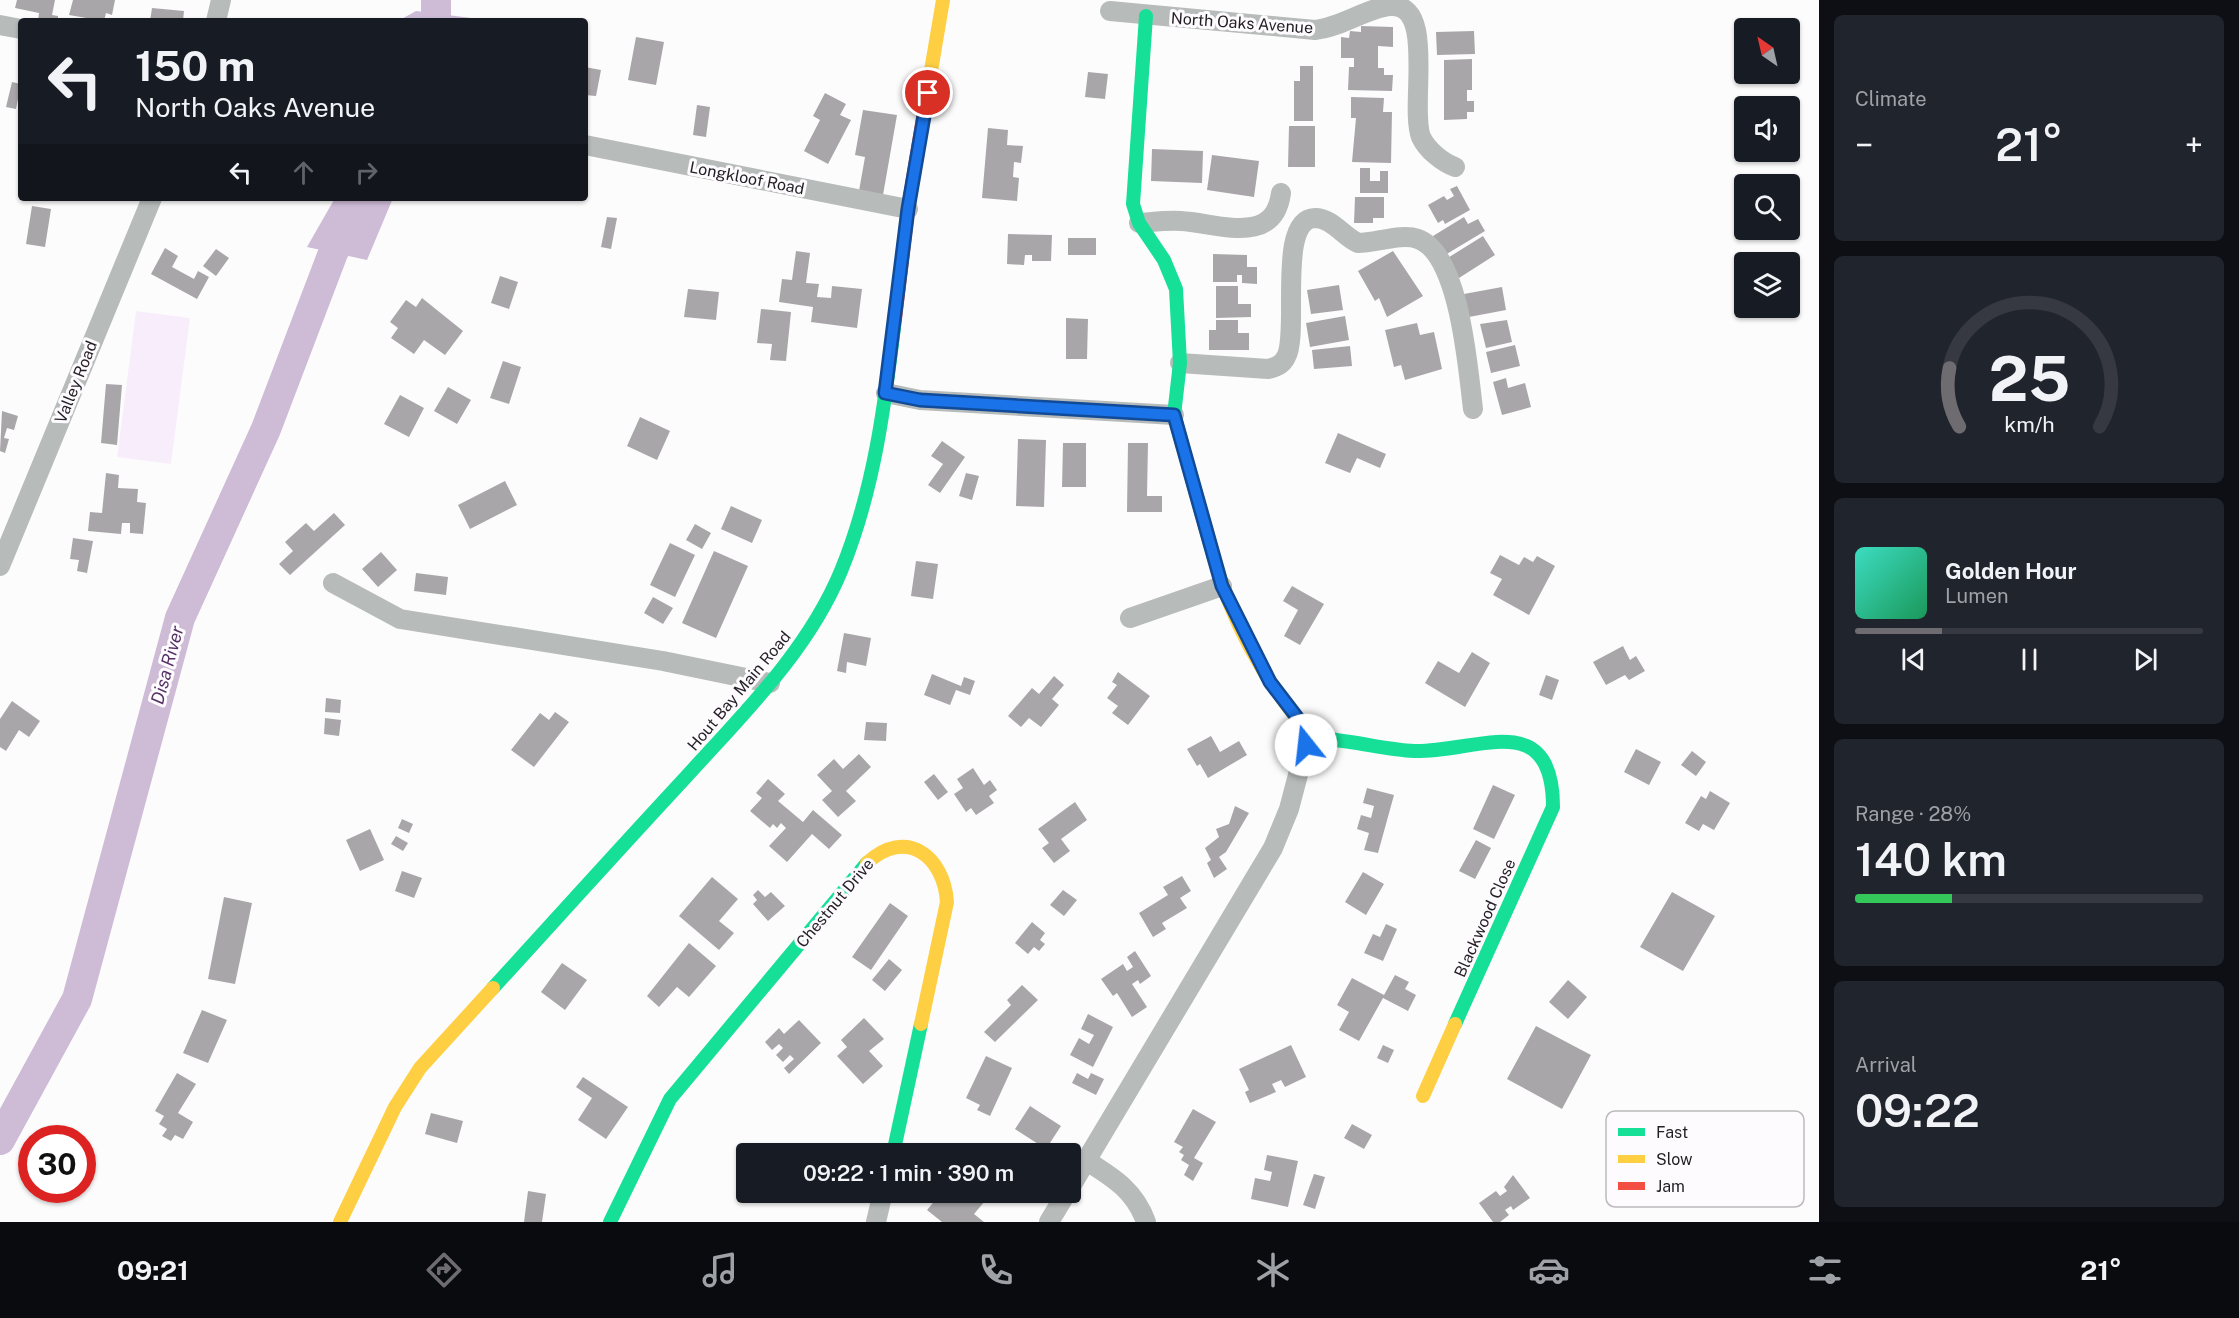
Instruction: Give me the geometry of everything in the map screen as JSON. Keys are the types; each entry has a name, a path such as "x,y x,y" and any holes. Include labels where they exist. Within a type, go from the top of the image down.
{"street":[{"path":"217,18 221,0"},
{"name":"Hout Bay Main Road","path":"340,1222 390,1116 420,1068 694,770 770,683 798,648 841,572 864,507 885,393 908,209 943,0"},
{"name":"North Oaks Avenue","path":"1110,11 1315,30 1341,24 1390,6 1405,9 1411,12 1418,28 1417,117 1421,137 1431,150 1455,167"},
{"name":"North Oaks Avenue","path":"1146,16 1132,192 1139,223 1164,260 1176,289 1179,308 1180,363 1174,415"},
{"path":"0,25 18,28"},
{"name":"Longkloof Road","path":"588,147 908,209"},
{"path":"1139,223 1180,221 1253,229 1271,219 1276,212 1281,193"},
{"name":"Valley Road","path":"0,566 151,201"},
{"path":"1180,363 1268,369 1279,366 1285,359 1292,340 1291,286 1297,232 1305,222 1316,218 1326,220 1358,243 1407,237 1418,239 1435,252 1451,281 1457,302 1473,409"},
{"path":"885,393 920,400 1174,415 1222,586 1270,682 1309,733 1289,809 1273,848 1081,1170"},
{"path":"333,583 400,619 663,661 770,683"},
{"path":"1130,618 1222,586"},
{"name":"Blackwood Close","path":"1309,733 1340,741 1395,750 1436,750 1502,741 1517,742 1538,753 1550,770 1553,781 1553,807 1423,1096"},
{"name":"Chestnut Drive","path":"610,1222 670,1099 869,861 878,853 892,848 909,847 924,852 941,868 948,888 948,902 895,1143"},
{"path":"1087,1161 1128,1190 1146,1222"},
{"path":"876,1222 880,1203"},
{"path":"1049,1222 1060,1203"}],"shaded area":[{"path":"416,11 471,18 403,18"},
{"path":"333,201 392,201 367,260 307,247"},
{"path":"136,311 190,318 171,464 117,457"}],"building":[{"path":"17,0 55,0 52,15 58,18 38,18 39,13 15,8"},
{"path":"73,0 115,0 112,15 106,13 105,18 69,15"},
{"path":"152,8 184,11 183,18 150,18"},
{"path":"1361,26 1393,27 1393,47 1378,46 1378,68 1384,68 1384,75 1393,75 1392,91 1348,90 1349,67 1354,67 1354,58 1341,58 1341,37 1349,38 1350,31 1361,32"},
{"path":"1474,31 1475,54 1437,55 1436,32"},
{"path":"636,37 664,42 656,85 628,80"},
{"path":"1472,59 1472,90 1467,90 1467,101 1474,101 1474,112 1467,112 1467,119 1444,120 1444,60"},
{"path":"1300,66 1313,66 1313,121 1294,121 1294,81 1300,81"},
{"path":"588,68 601,70 596,96 588,95"},
{"path":"1088,72 1108,74 1105,99 1085,97"},
{"path":"12,82 18,83 16,109 6,107"},
{"path":"825,93 846,104 840,115 851,120 828,164 804,151 820,120 813,116"},
{"path":"1351,97 1384,98 1383,112 1392,112 1391,163 1352,162 1356,118 1351,118"},
{"path":"697,105 710,107 706,137 693,135"},
{"path":"863,110 897,115 883,195 859,191 865,157 855,155"},
{"path":"1289,126 1315,126 1315,167 1288,167"},
{"path":"988,128 1008,130 1007,145 1023,146 1021,163 1014,162 1013,177 1019,178 1017,201 982,198"},
{"path":"1152,149 1203,151 1202,183 1151,181"},
{"path":"1212,155 1259,161 1254,197 1207,190"},
{"path":"1360,168 1370,168 1370,181 1380,181 1380,171 1388,171 1388,193 1360,193"},
{"path":"1457,186 1470,210 1445,224 1443,220 1438,223 1428,205 1444,196 1447,200 1454,196 1450,189"},
{"path":"1355,197 1384,197 1384,218 1373,218 1373,223 1354,223"},
{"path":"32,206 51,209 45,247 26,244"},
{"path":"607,217 617,218 611,249 601,247"},
{"path":"1464,217 1468,224 1478,219 1485,231 1445,255 1433,236"},
{"path":"1008,234 1052,235 1051,261 1032,261 1032,255 1025,255 1024,265 1007,264"},
{"path":"1483,236 1495,255 1459,278 1446,259"},
{"path":"1068,238 1096,238 1096,255 1068,255"},
{"path":"165,248 178,256 172,267 194,279 198,271 209,277 197,299 151,274"},
{"path":"216,249 229,258 216,276 203,266"},
{"path":"796,251 810,253 806,283 819,284 817,297 831,298 832,286 862,289 857,328 811,322 813,307 779,302 782,279 792,280"},
{"path":"1393,251 1423,296 1387,317 1379,298 1375,301 1358,271"},
{"path":"1213,254 1247,255 1247,267 1257,267 1257,284 1242,283 1242,275 1237,275 1237,282 1213,282"},
{"path":"500,276 518,282 509,309 491,303"},
{"path":"1339,285 1343,310 1311,314 1307,290"},
{"path":"1216,286 1238,286 1238,304 1251,304 1251,317 1216,318"},
{"path":"1502,287 1506,310 1469,317 1464,294"},
{"path":"688,289 719,292 716,320 684,317"},
{"path":"422,298 463,331 445,355 424,340 414,354 391,338 398,328 390,322 406,300 416,307"},
{"path":"761,309 791,312 786,361 770,360 772,344 757,343"},
{"path":"1345,316 1349,340 1310,347 1306,323"},
{"path":"1066,318 1088,319 1087,359 1066,359"},
{"path":"1216,320 1238,320 1238,333 1249,333 1249,350 1209,350 1209,330 1216,330"},
{"path":"1507,320 1512,342 1486,348 1480,324"},
{"path":"1417,323 1420,335 1434,332 1442,369 1405,380 1401,365 1394,367 1385,330"},
{"path":"1515,345 1520,366 1491,373 1486,352"},
{"path":"1350,346 1352,366 1314,369 1312,350"},
{"path":"503,361 521,367 509,404 490,398"},
{"path":"1506,378 1508,388 1525,383 1531,407 1502,415 1493,382"},
{"path":"106,384 122,385 117,445 101,443"},
{"path":"448,387 471,400 457,424 434,411"},
{"path":"400,395 424,408 409,437 384,424"},
{"path":"2,411 18,416 14,430 7,428 4,438 9,439 5,453 0,451"},
{"path":"640,417 670,431 657,460 627,446"},
{"path":"1338,433 1386,454 1380,468 1357,458 1350,473 1325,463"},
{"path":"1018,439 1046,440 1044,507 1016,506"},
{"path":"942,441 965,457 940,493 928,485 943,464 931,456"},
{"path":"1063,443 1086,443 1086,487 1062,487"},
{"path":"1128,443 1148,443 1147,496 1162,496 1162,512 1127,512"},
{"path":"106,473 119,475 118,488 138,489 137,502 146,503 143,534 130,533 130,523 122,523 121,534 88,531 90,512 102,513"},
{"path":"966,473 979,476 972,500 959,496"},
{"path":"505,481 517,505 470,529 458,505"},
{"path":"731,506 762,520 752,543 721,529"},
{"path":"334,513 345,525 290,575 279,564 293,551 285,542 306,523 314,531"},
{"path":"695,524 711,533 702,549 686,540"},
{"path":"73,538 93,541 87,573 77,571 79,560 70,559"},
{"path":"670,543 695,555 675,597 650,585"},
{"path":"714,551 748,566 716,638 682,623"},
{"path":"381,552 397,570 378,587 362,569"},
{"path":"1500,555 1519,565 1524,557 1533,562 1537,556 1555,566 1529,615 1493,595 1502,579 1490,573"},
{"path":"916,561 938,564 933,599 911,596"},
{"path":"416,573 448,577 446,595 414,591"},
{"path":"1292,586 1324,604 1300,645 1284,636 1298,610 1283,601"},
{"path":"653,597 673,608 663,624 644,613"},
{"path":"844,633 871,638 866,666 847,662 846,673 837,671"},
{"path":"1623,646 1630,660 1636,656 1645,671 1629,680 1625,675 1606,685 1593,662"},
{"path":"1472,652 1490,663 1465,707 1425,683 1438,661 1459,673"},
{"path":"1118,672 1150,696 1128,725 1112,713 1118,706 1107,698 1117,685 1112,682"},
{"path":"932,674 961,686 964,677 975,681 970,695 956,690 950,705 924,695"},
{"path":"1546,675 1559,680 1552,700 1539,695"},
{"path":"1054,676 1064,685 1052,699 1059,705 1041,727 1029,718 1021,727 1008,716 1032,688 1039,694"},
{"path":"326,698 341,700 340,713 325,712"},
{"path":"12,701 40,721 29,737 19,730 6,751 0,747 0,719"},
{"path":"555,712 569,722 534,767 511,750 540,713 549,720"},
{"path":"325,718 341,720 339,736 324,734"},
{"path":"866,722 887,723 886,741 864,740"},
{"path":"1211,736 1220,752 1239,741 1247,755 1208,778 1200,764 1197,766 1187,749"},
{"path":"1636,749 1661,762 1649,785 1624,772"},
{"path":"1692,751 1706,762 1696,776 1681,765"},
{"path":"859,754 871,767 846,791 856,801 838,817 822,800 832,791 817,775 834,759 843,769"},
{"path":"973,768 984,785 990,780 997,790 989,796 994,803 976,815 971,808 966,812 954,794 963,788 957,779"},
{"path":"934,774 948,792 938,800 924,782"},
{"path":"768,779 785,794 778,801 803,822 813,810 842,835 829,849 812,834 787,862 769,846 786,828 781,823 777,828 773,824 770,828 750,811 762,798 756,793"},
{"path":"1493,785 1515,795 1494,839 1473,829"},
{"path":"1367,788 1394,795 1378,853 1364,850 1369,833 1357,829 1361,815 1371,818 1374,806 1363,803"},
{"path":"1710,791 1730,803 1714,830 1703,824 1699,831 1685,823 1701,796 1706,799"},
{"path":"1075,802 1087,820 1061,839 1070,851 1054,863 1042,848 1049,843 1038,829"},
{"path":"1235,806 1249,813 1226,852 1219,857 1227,869 1214,878 1207,863 1211,860 1205,848 1219,837 1216,829 1229,824"},
{"path":"402,819 413,824 409,833 398,828"},
{"path":"370,829 384,860 360,871 346,840"},
{"path":"396,836 408,843 403,851 391,844"},
{"path":"1476,840 1491,848 1475,879 1459,871"},
{"path":"402,871 422,878 414,898 395,891"},
{"path":"1363,872 1384,884 1366,915 1345,902"},
{"path":"1182,876 1191,891 1180,898 1187,908 1162,923 1166,929 1153,937 1139,913 1168,895 1163,887"},
{"path":"712,877 738,899 719,921 734,933 719,950 679,916"},
{"path":"758,890 765,897 771,892 785,906 768,921 753,904 757,900 753,895"},
{"path":"1063,890 1077,900 1064,916 1050,905"},
{"path":"1672,892 1715,916 1683,971 1640,947"},
{"path":"224,897 252,903 235,984 208,979"},
{"path":"890,903 908,916 871,970 852,957"},
{"path":"1032,922 1045,933 1040,940 1045,944 1039,951 1034,947 1028,954 1015,943"},
{"path":"1386,924 1397,929 1383,961 1364,953 1373,934 1380,937"},
{"path":"689,943 716,966 689,997 677,987 659,1007 647,996"},
{"path":"1135,951 1151,976 1140,984 1138,980 1132,984 1147,1007 1132,1017 1117,993 1113,996 1101,979 1123,964 1127,971 1133,967 1127,957"},
{"path":"889,959 902,970 885,991 872,980"},
{"path":"562,963 587,980 565,1010 541,992"},
{"path":"1395,975 1409,982 1405,989 1416,995 1408,1011 1383,998 1359,1041 1339,1030 1349,1012 1337,1005 1352,978 1384,995"},
{"path":"1568,980 1587,997 1568,1019 1549,1002"},
{"path":"1022,985 1038,1000 995,1042 984,1032 1011,1005 1007,1000"},
{"path":"202,1010 227,1020 208,1063 183,1053"},
{"path":"1088,1014 1113,1027 1093,1067 1070,1055 1079,1038 1089,1044 1094,1035 1081,1029"},
{"path":"864,1018 884,1039 869,1051 883,1066 863,1084 837,1056 847,1047 841,1040"},
{"path":"799,1020 821,1043 789,1074 784,1068 794,1059 790,1055 783,1062 776,1055 783,1048 779,1044 772,1050 765,1042 779,1028 784,1034"},
{"path":"1536,1026 1591,1055 1562,1109 1507,1079"},
{"path":"1291,1045 1306,1077 1285,1087 1281,1080 1272,1084 1276,1092 1250,1103 1245,1092 1249,1090 1239,1069"},
{"path":"1383,1045 1394,1050 1388,1063 1377,1058"},
{"path":"986,1056 1012,1068 990,1116 977,1110 980,1105 966,1098"},
{"path":"177,1073 196,1084 178,1113 193,1122 183,1139 175,1135 171,1141 162,1136 167,1129 159,1124 164,1116 155,1111"},
{"path":"1077,1073 1088,1079 1091,1073 1104,1079 1096,1095 1072,1083"},
{"path":"583,1077 628,1107 606,1139 578,1120 592,1098 576,1087"},
{"path":"1030,1106 1061,1126 1050,1143 1037,1143 1015,1129"},
{"path":"1193,1109 1216,1122 1194,1158 1203,1163 1193,1181 1184,1175 1189,1165 1181,1160 1184,1155 1179,1152 1183,1147 1174,1142"},
{"path":"431,1113 463,1121 457,1143 425,1134"},
{"path":"1352,1124 1372,1135 1364,1149 1344,1138"},
{"path":"1267,1155 1298,1161 1288,1207 1251,1199 1255,1178 1270,1181 1272,1172 1264,1170"},
{"path":"1314,1174 1325,1177 1315,1209 1303,1205"},
{"path":"1513,1175 1530,1198 1513,1210 1511,1206 1505,1210 1509,1215 1500,1222 1493,1222 1479,1203 1496,1191 1500,1196 1507,1191 1504,1187"},
{"path":"528,1191 546,1194 542,1222 524,1222"},
{"path":"933,1203 983,1203 974,1214 984,1222 942,1222 927,1210"}],"waterway":[{"name":"Disa River","path":"436,0 436,18"},
{"name":"Disa River","path":"0,1140 77,999 180,618 266,429 333,253 359,201"}],"traffic: fast":[{"path":"1146,16 1133,204 1139,223 1164,260 1176,289 1180,363 1174,415 1214,558"},
{"path":"493,988 751,705 811,628 841,571 862,510 877,447 895,319"},
{"path":"1303,726 1312,733 1325,738 1398,750 1437,750 1506,742 1525,745 1540,756 1550,776 1553,807 1455,1024"},
{"path":"610,1222 670,1099 867,863"},
{"path":"895,1143 921,1024"}],"traffic: slow":[{"path":"923,118 943,0"},
{"path":"1214,558 1229,603 1250,647 1288,708 1303,726"},
{"path":"867,863 882,852 896,847 909,847 931,860 939,871 947,902 921,1024"},
{"path":"340,1222 395,1107 420,1068 493,988"},
{"path":"1423,1096 1455,1024"}],"traffic: jam":[{"path":"895,319 908,209 923,118"}],"route":[{"path":"928,93 908,209 885,393 920,400 1174,415 1222,586 1270,682 1281,700 1309,733 1306,745"}]}
